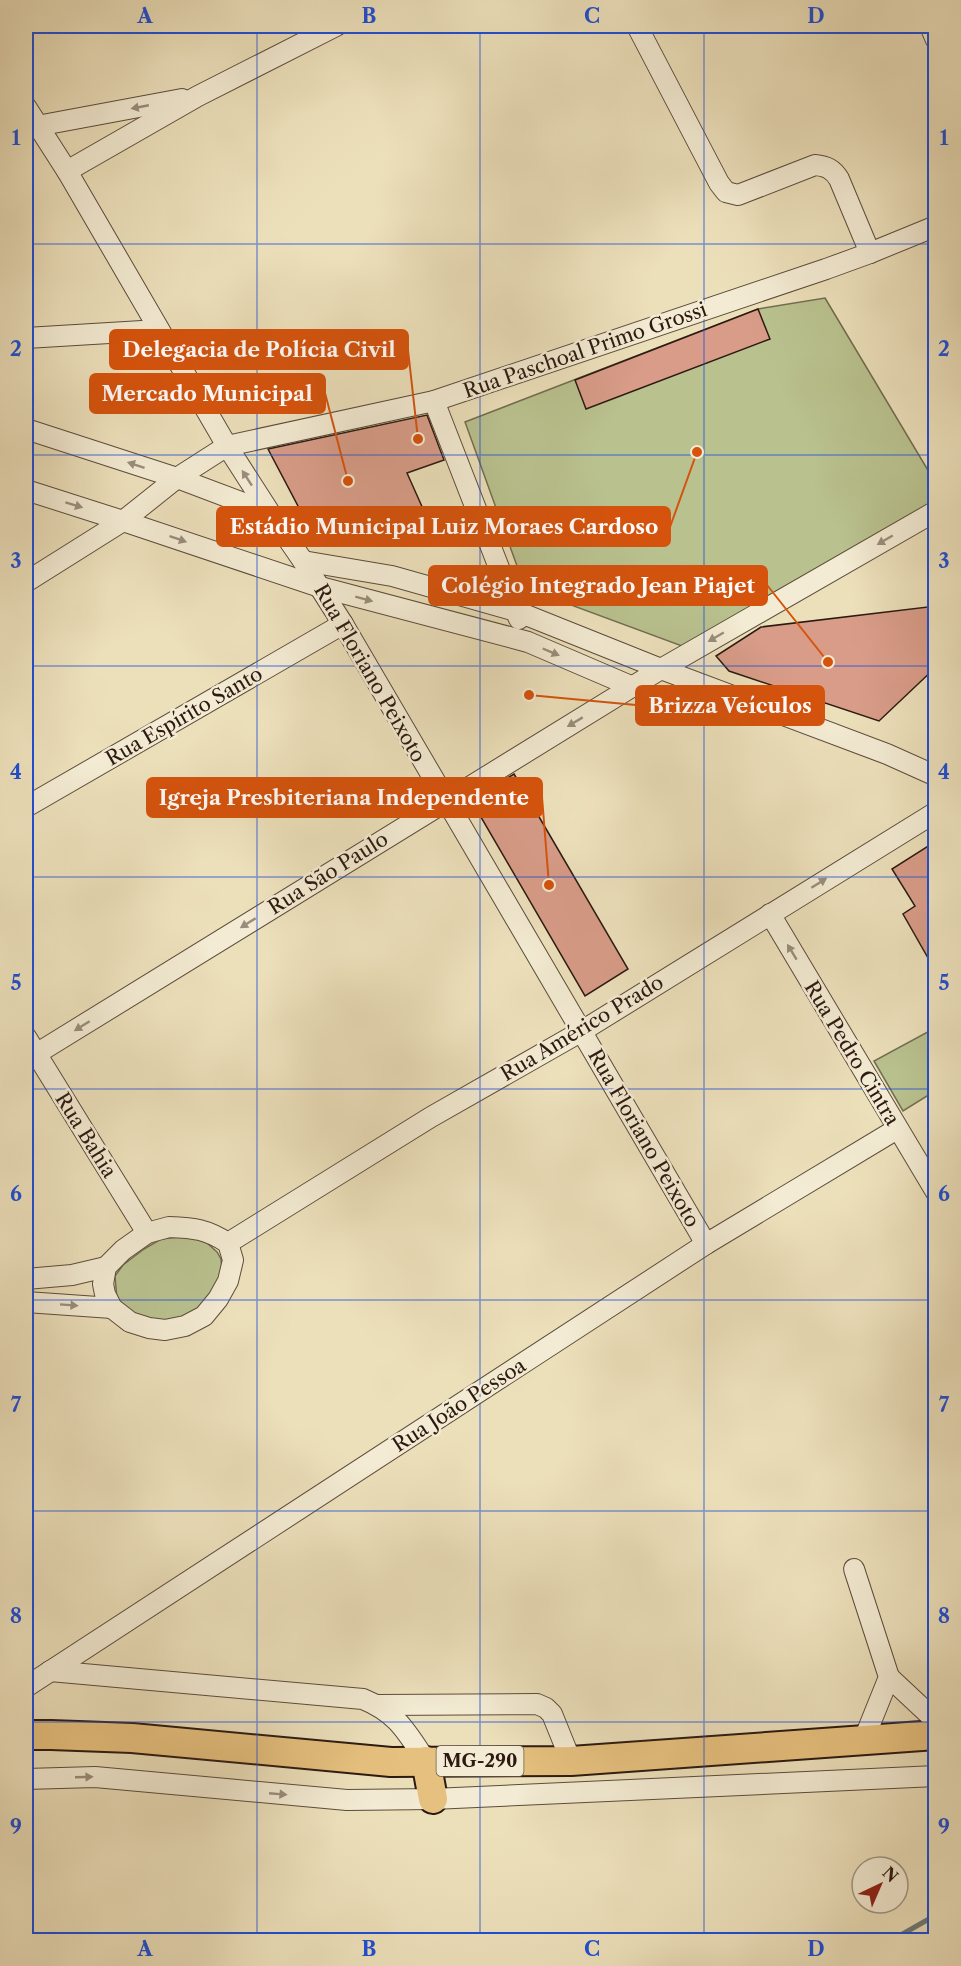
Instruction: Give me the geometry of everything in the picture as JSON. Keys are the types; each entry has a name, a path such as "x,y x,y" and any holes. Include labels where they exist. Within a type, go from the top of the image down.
{"highway":[{"name":"MG-290","path":"26,1736 132,1738 391,1762 570,1761 936,1735"},
{"path":"426,1761 433,1799"}],"street":[{"path":"67,171 198,96 336,26"},
{"path":"637,26 718,183 726,192 738,195 815,165 825,166 834,171 839,179 870,253"},
{"path":"930,26 936,40"},
{"path":"31,126 198,96"},
{"name":"Rua Floriano Peixoto","path":"26,107 31,126 67,171 227,446 343,624 706,1244"},
{"name":"Rua Paschoal Primo Grossi","path":"227,446 434,401 870,253 936,226"},
{"path":"26,338 159,330"},
{"path":"434,401 528,642"},
{"path":"26,429 177,478 270,513"},
{"path":"26,582 123,521 177,478 227,446"},
{"path":"26,490 320,587 528,642 633,687"},
{"name":"Rua São Paulo","path":"31,1055 661,669 936,511"},
{"path":"303,561 392,576 516,611 661,669 887,754 936,776"},
{"name":"Rua Espírito Santo","path":"26,807 343,624"},
{"name":"Rua Américo Prado","path":"228,1243 431,1118 582,1031 936,812"},
{"name":"Rua Pedro Cintra","path":"770,914 936,1192"},
{"name":"Rua Bahia","path":"26,1037 31,1055 147,1233"},
{"name":"Rua João Pessoa","path":"26,1687 706,1244 897,1129"},
{"path":"26,1279 72,1275 106,1267 123,1250 147,1233 169,1227 210,1232 228,1243 233,1260 228,1281 218,1299 204,1316 185,1326 165,1330 130,1322 112,1308 103,1284 106,1267"},
{"path":"26,1302 112,1308"},
{"path":"854,1569 889,1677 936,1721"},
{"path":"50,1671 363,1699 378,1705 400,1722 426,1761"},
{"path":"864,1739 889,1677"},
{"path":"378,1705 537,1704 552,1714 570,1761"},
{"path":"26,1779 95,1777 347,1800 433,1799 936,1776"}],"green space":[{"path":"825,298 935,482 935,506 690,649 525,588 465,422 758,309"},
{"path":"935,1028 935,1091 903,1111 874,1061"},
{"path":"188,1236 206,1242 217,1252 221,1259 222,1269 218,1285 191,1316 153,1323 132,1312 117,1300 115,1276 123,1265 161,1239"}],"building":[{"path":"758,309 770,339 586,409 575,380"},
{"path":"427,415 444,460 407,473 428,520 318,544 268,449"},
{"path":"936,606 936,667 879,721 729,671 716,656 761,627"},
{"path":"514,774 628,969 585,996 471,800"},
{"path":"936,841 936,972 903,914 915,906 892,869"}],"waterway":[{"path":"892,1940 936,1915"}],"place":[{"name":"Delegacia de Polícia Civil","path":"418,439"},
{"name":"Estádio Municipal Luiz Moraes Cardoso","path":"697,452"},
{"name":"Mercado Municipal","path":"348,481"},
{"name":"Colégio Integrado Jean Piajet","path":"828,662"},
{"name":"Brizza Veículos","path":"529,695"},
{"name":"Igreja Presbiteriana Independente","path":"549,885"}]}
